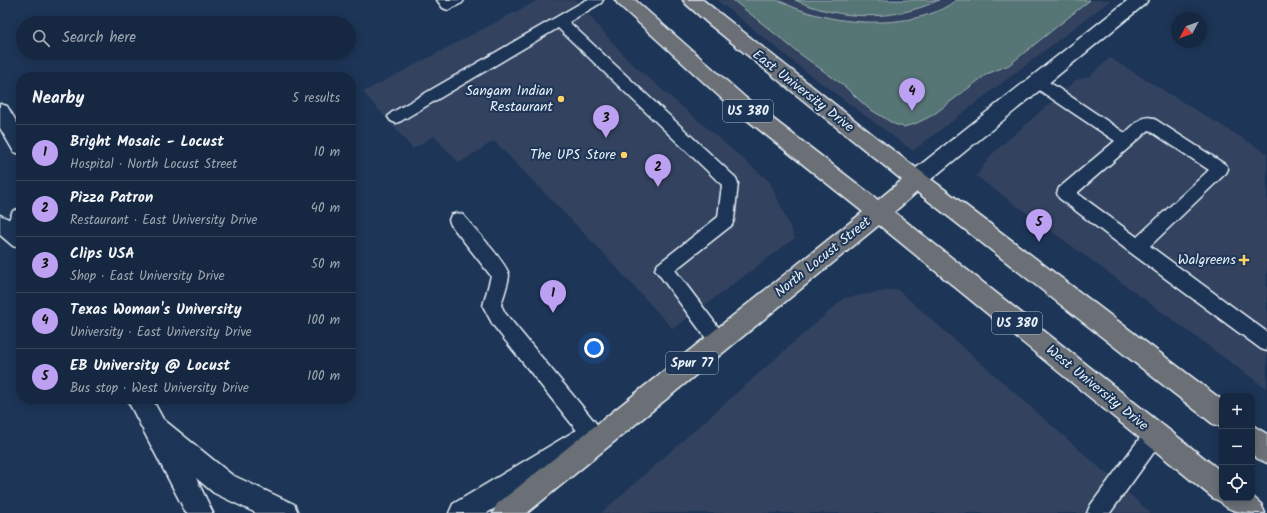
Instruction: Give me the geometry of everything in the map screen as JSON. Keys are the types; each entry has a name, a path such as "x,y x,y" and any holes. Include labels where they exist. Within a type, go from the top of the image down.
{"main road":[{"name":"US 380","path":"624,0 739,103 879,212"},
{"name":"East University Drive","path":"692,0 758,55 875,148 917,179"},
{"name":"North Locust Street","path":"506,513 719,342 879,212 917,179 1139,0"},
{"path":"0,111 16,138"},
{"path":"917,179 1219,413"},
{"name":"West University Drive","path":"879,212 1219,487"},
{"path":"142,404 200,513"},
{"path":"462,513 632,411"},
{"path":"156,428 223,484 286,513"},
{"path":"1255,440 1267,450"},
{"path":"1237,501 1252,513"}],"lane":[{"path":"444,0 448,5 457,0"},
{"path":"396,116 596,0"},
{"path":"559,22 730,183 726,220 664,269 719,342"},
{"path":"1038,82 1126,141"},
{"path":"1137,248 1220,168 1148,122 1065,194 1137,248 1267,343"},
{"path":"457,220 491,261 500,275 492,306 499,319 592,435"},
{"path":"1097,513 1155,434"}],"shaded area":[{"path":"538,0 575,0 629,61 770,182 795,238 673,329 603,253 494,141 459,163 434,136 413,149 363,92"},
{"path":"717,0 1111,0 913,151 805,71"},
{"path":"1110,58 1267,153 1267,389 976,176 992,154 1076,80 1090,76"},
{"path":"897,289 1151,513 601,513 844,298"}],"green space":[{"path":"733,0 776,0 800,10 837,19 891,22 927,15 943,9 956,0 1090,0 1009,65 987,74 933,115 917,123 904,127 894,124 868,108 843,85 800,54"},
{"path":"795,0 939,0 904,12 867,16 830,12"}],"place":[{"name":"Sangam Indian Restaurant","path":"561,99"},
{"name":"Texas Woman's University","path":"912,111"},
{"name":"Clips USA","path":"606,138"},
{"name":"The UPS Store","path":"624,155"},
{"name":"Pizza Patron","path":"658,187"},
{"name":"EB University @ Locust","path":"1039,242"},
{"name":"Walgreens","path":"1244,260"},
{"name":"Bright Mosaic - Locust","path":"553,313"}]}
